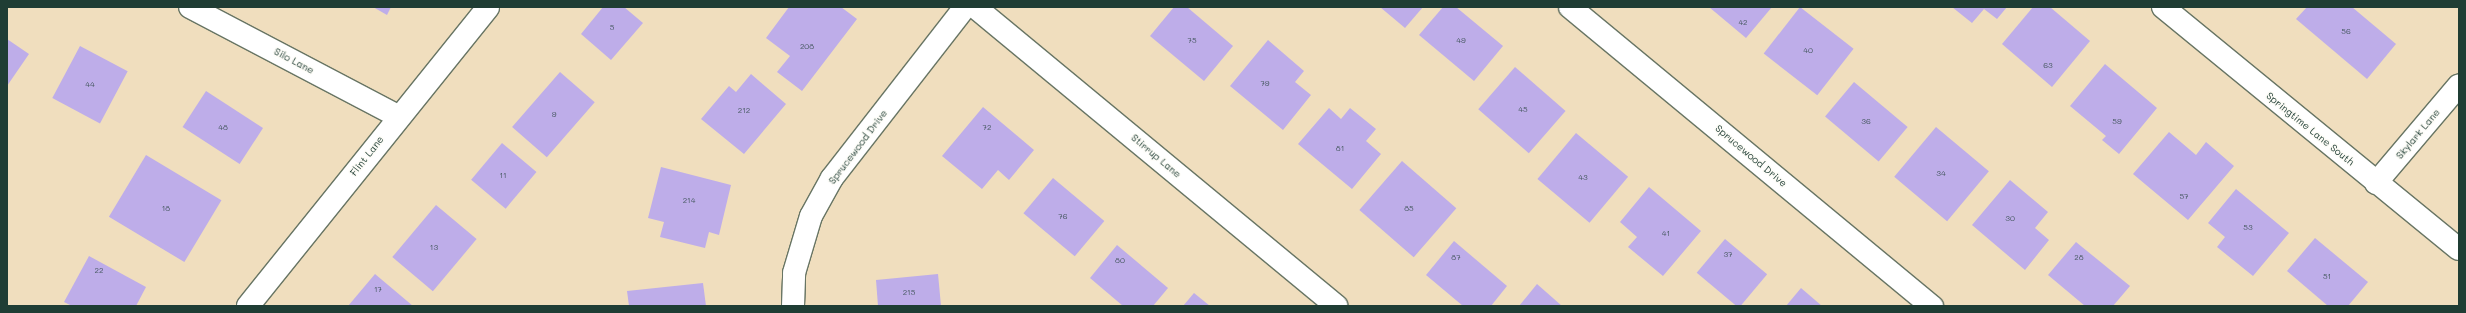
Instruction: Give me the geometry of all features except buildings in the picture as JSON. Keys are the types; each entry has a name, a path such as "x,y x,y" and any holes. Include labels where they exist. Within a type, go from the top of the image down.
{"street":[{"name":"Silo Lane","path":"190,7 398,116"},
{"name":"Flint Lane","path":"248,306 398,116 488,7"},
{"name":"Sprucewood Drive","path":"793,306 794,273 811,216 822,197 965,7"},
{"name":"Stirrup Lane","path":"976,7 1336,306"},
{"name":"Sprucewood Drive","path":"1570,7 1932,306"},
{"name":"Springtime Lane South","path":"2163,7 2376,183 2459,249"},
{"name":"Skylark Lane","path":"2376,183 2459,85"}]}
